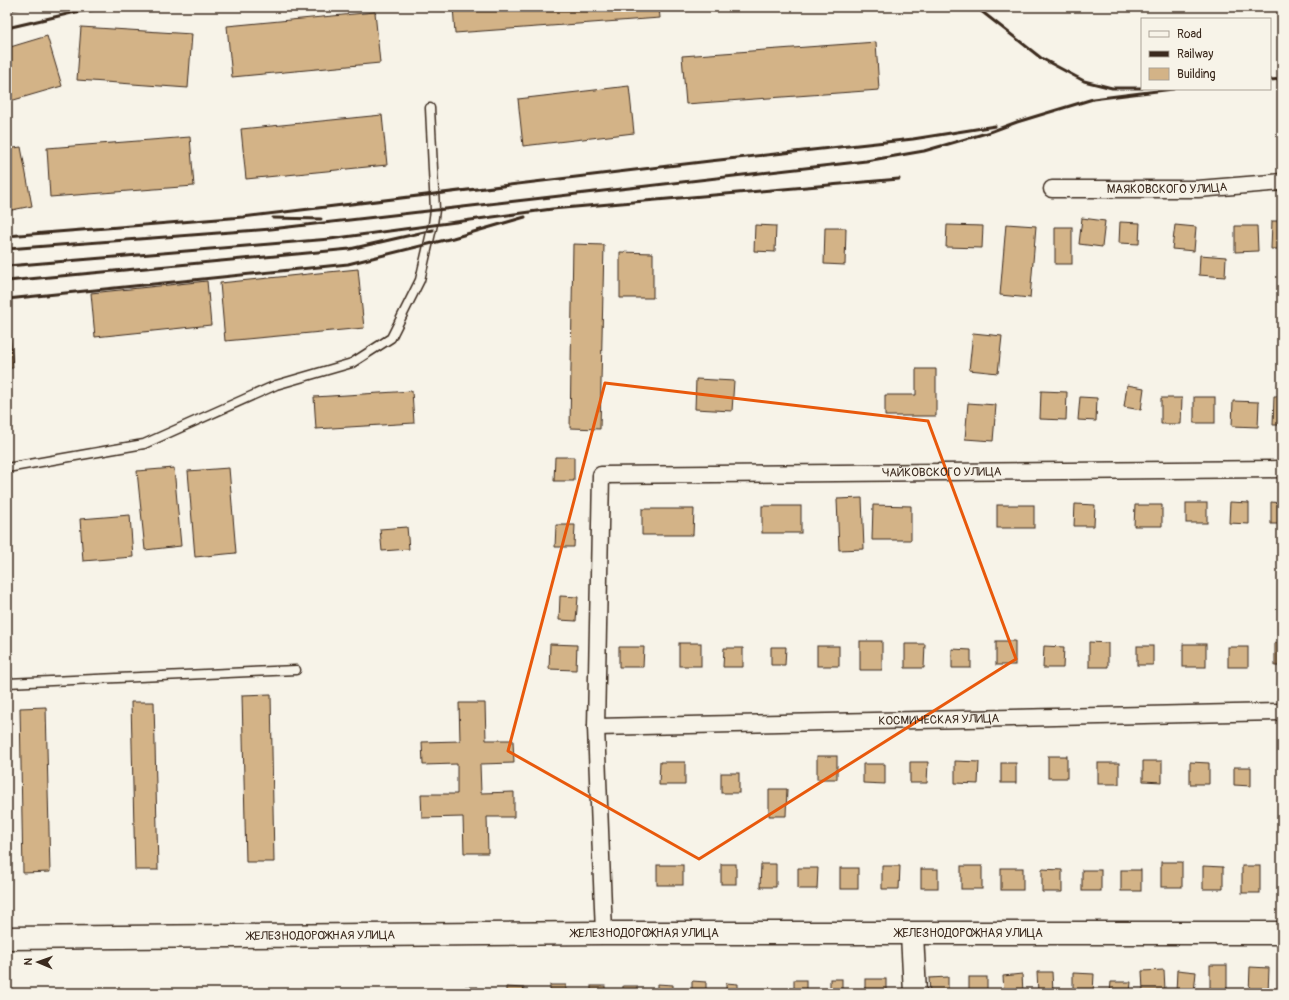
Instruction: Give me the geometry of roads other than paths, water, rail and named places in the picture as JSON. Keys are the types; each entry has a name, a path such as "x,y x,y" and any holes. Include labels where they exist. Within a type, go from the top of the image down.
{"street":[{"name":"МАЯКОВСКОГО УЛИЦА","path":"1052,189 1198,189 1282,182"},
{"name":"ЧАЙКОВСКОГО УЛИЦА","path":"596,727 601,475 1282,469"},
{"name":"КОСМИЧЕСКАЯ УЛИЦА","path":"596,727 1282,712"},
{"path":"596,727 604,933"},
{"name":"ЖЕЛЕЗНОДОРОЖНАЯ УЛИЦА","path":"7,938 604,933 1282,933"},
{"path":"912,934 915,993"}],"lane":[{"path":"7,468 144,444 276,385 352,363 391,338 420,280 433,224 435,210 430,108"},
{"path":"7,684 296,670"}],"railway":[{"path":"7,28 76,12 113,7"},
{"path":"976,7 1041,58 1084,81 1112,88 1141,88"},
{"path":"1271,80 1282,79"},
{"path":"7,249 271,229 866,161 924,151 990,132 1017,122 1093,99 1165,90"},
{"path":"7,236 243,217 710,161 913,139 995,126"},
{"path":"7,266 330,239 552,209 899,179"},
{"path":"7,299 348,264 453,238 525,217"},
{"path":"273,218 321,219"},
{"path":"7,281 350,249 433,230"}]}
